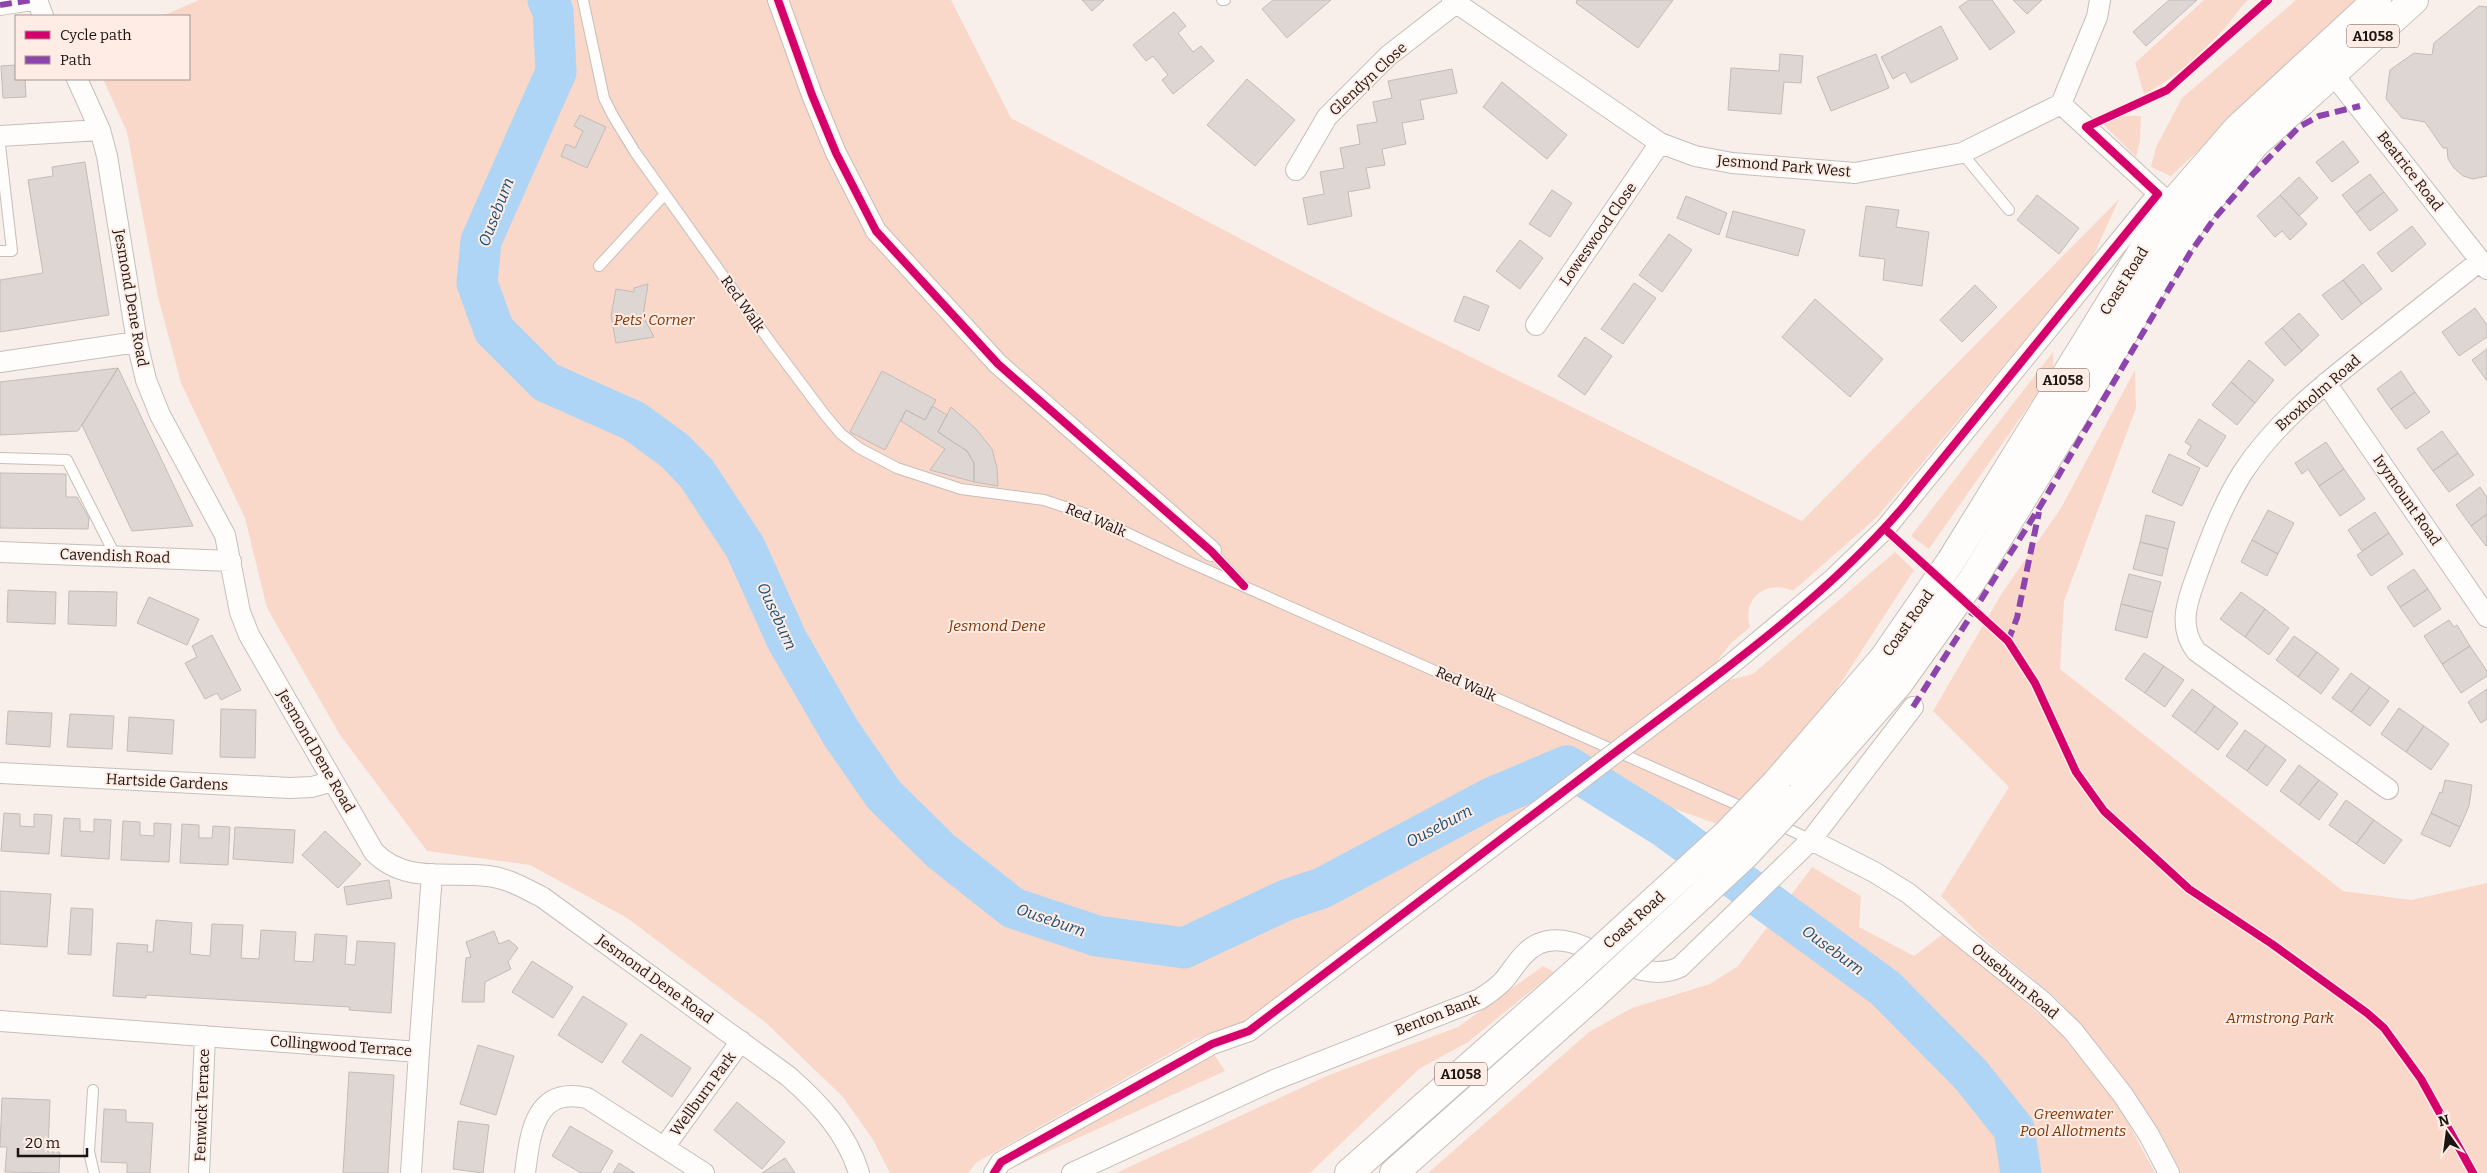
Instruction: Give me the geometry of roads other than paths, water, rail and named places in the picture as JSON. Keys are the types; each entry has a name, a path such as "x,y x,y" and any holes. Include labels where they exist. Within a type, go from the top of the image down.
{"highway":[{"name":"Coast Road","path":"1349,1173 1573,975 1728,833 1776,783 1883,659 1946,569 2165,200 2238,128 2377,0"},
{"name":"Coast Road","path":"1394,1173 1594,995 1745,855 1899,683 1973,579 2194,219 2256,143 2332,72 2414,0"}],"street":[{"path":"0,5 32,0"},
{"path":"37,0 43,15"},
{"path":"778,0 812,95 836,153 876,231 998,364 1211,551"},
{"path":"994,1173 1001,1162 1212,1044 1249,1031 1723,671 1819,592 1885,529 2165,200 2061,104 2096,17 2100,0"},
{"name":"Jesmond Park West","path":"1454,1 1660,144 1695,156 1732,163 1855,173 1962,153 2061,104"},
{"name":"Glendyn Close","path":"1296,170 1327,117 1388,56 1454,1"},
{"name":"Beatrice Road","path":"2332,72 2484,266"},
{"name":"Jesmond Dene Road","path":"77,80 100,130 107,156 136,342 146,380 160,415 219,522 231,561 240,612 249,635 374,852 384,863 404,871 490,876 510,881 542,897 788,1076 821,1108 841,1135 860,1173"},
{"path":"0,136 100,130"},
{"name":"Loweswood Close","path":"1536,325 1660,144"},
{"name":"Broxholm Road","path":"2388,789 2196,651 2189,641 2184,618 2189,598 2213,530 2243,473 2279,425 2326,383 2484,266"},
{"path":"0,362 136,342"},
{"name":"Ivymount Road","path":"2326,383 2487,617"},
{"name":"Cavendish Road","path":"0,552 231,561"},
{"name":"Benton Bank","path":"1072,1173 1272,1081 1480,999 1502,982 1523,955 1538,944 1548,941 1567,942 1636,969 1649,972 1672,971 1689,960 1811,840 1913,707"},
{"name":"Hartside Gardens","path":"0,773 290,788 312,787 333,781"},
{"name":"Ouseburn Road","path":"1811,840 1874,872 1908,893 2042,1001 2073,1031 2123,1095 2150,1135 2169,1173"},
{"name":"Collingwood Terrace","path":"0,1021 420,1052 432,874"},
{"name":"Fenwick Terrace","path":"199,1173 205,1036"},
{"name":"Wellburn Park","path":"665,1146 741,1041"},
{"path":"411,1173 420,1052"},
{"name":"Wellburn Park","path":"525,1173 530,1134 538,1114 548,1104 562,1097 575,1095 587,1098 665,1146 704,1173"}],"lane":[{"name":"Red Walk","path":"583,0 604,98 635,152 820,408 841,434 859,448 897,468 961,489 1044,500 1089,515 1244,586 1717,794 1811,840"},
{"path":"0,145 12,251 0,251"},
{"path":"1962,153 2009,210"},
{"path":"599,266 665,194"},
{"path":"0,458 67,460 115,555"},
{"path":"1211,551 1244,586"},
{"path":"93,1090 89,1152 94,1173"}],"waterway":[{"name":"Ouseburn","path":"548,0 553,11 556,72 481,241 477,283 494,330 546,382 634,421 675,451 697,474 745,547 787,640 841,733 884,795 941,851 1013,908 1097,936 1184,948 1286,900 1322,888 1491,798 1567,766 1663,826 1885,988 1971,1075 2014,1129 2021,1173"}],"park label":[{"name":"Pets' Corner","path":"654,320"},
{"name":"Jesmond Dene","path":"997,626"},
{"name":"Armstrong Park","path":"2280,1018"},
{"name":"Greenwater Pool Allotments","path":"2073,1122"}]}
